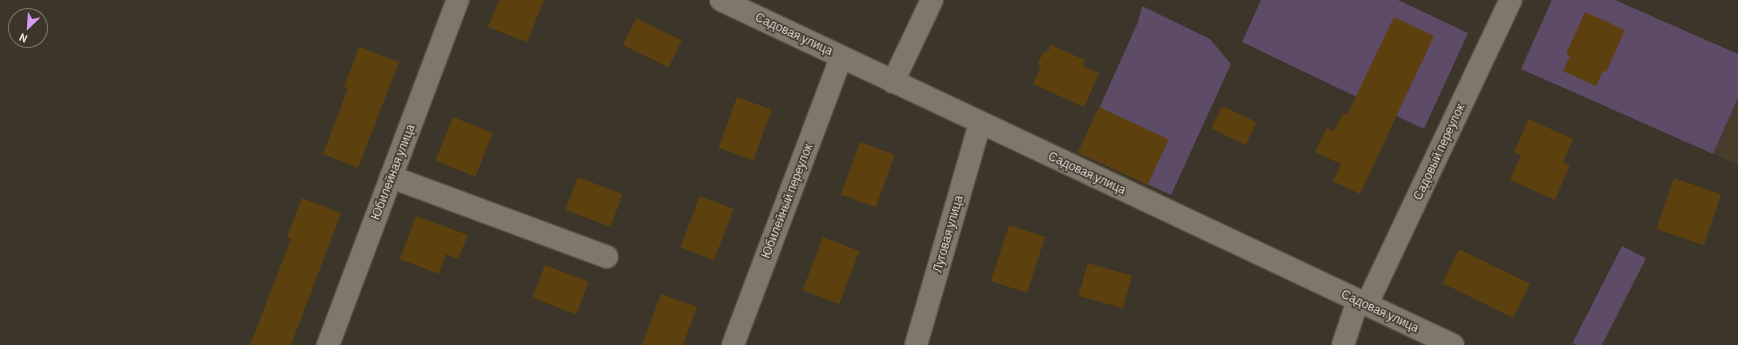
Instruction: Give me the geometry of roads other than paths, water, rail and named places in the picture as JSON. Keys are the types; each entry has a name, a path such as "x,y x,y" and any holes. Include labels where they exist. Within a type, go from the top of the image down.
{"street":[{"name":"Юбилейная улица","path":"328,345 458,0"},
{"name":"Садовая улица","path":"721,0 1453,345"},
{"path":"893,82 932,0"},
{"name":"Садовый переулок","path":"1344,345 1362,302 1511,0"},
{"name":"Юбилейный переулок","path":"733,345 841,57"},
{"name":"Луговая улица","path":"916,345 980,123"},
{"path":"391,177 607,257"}]}
